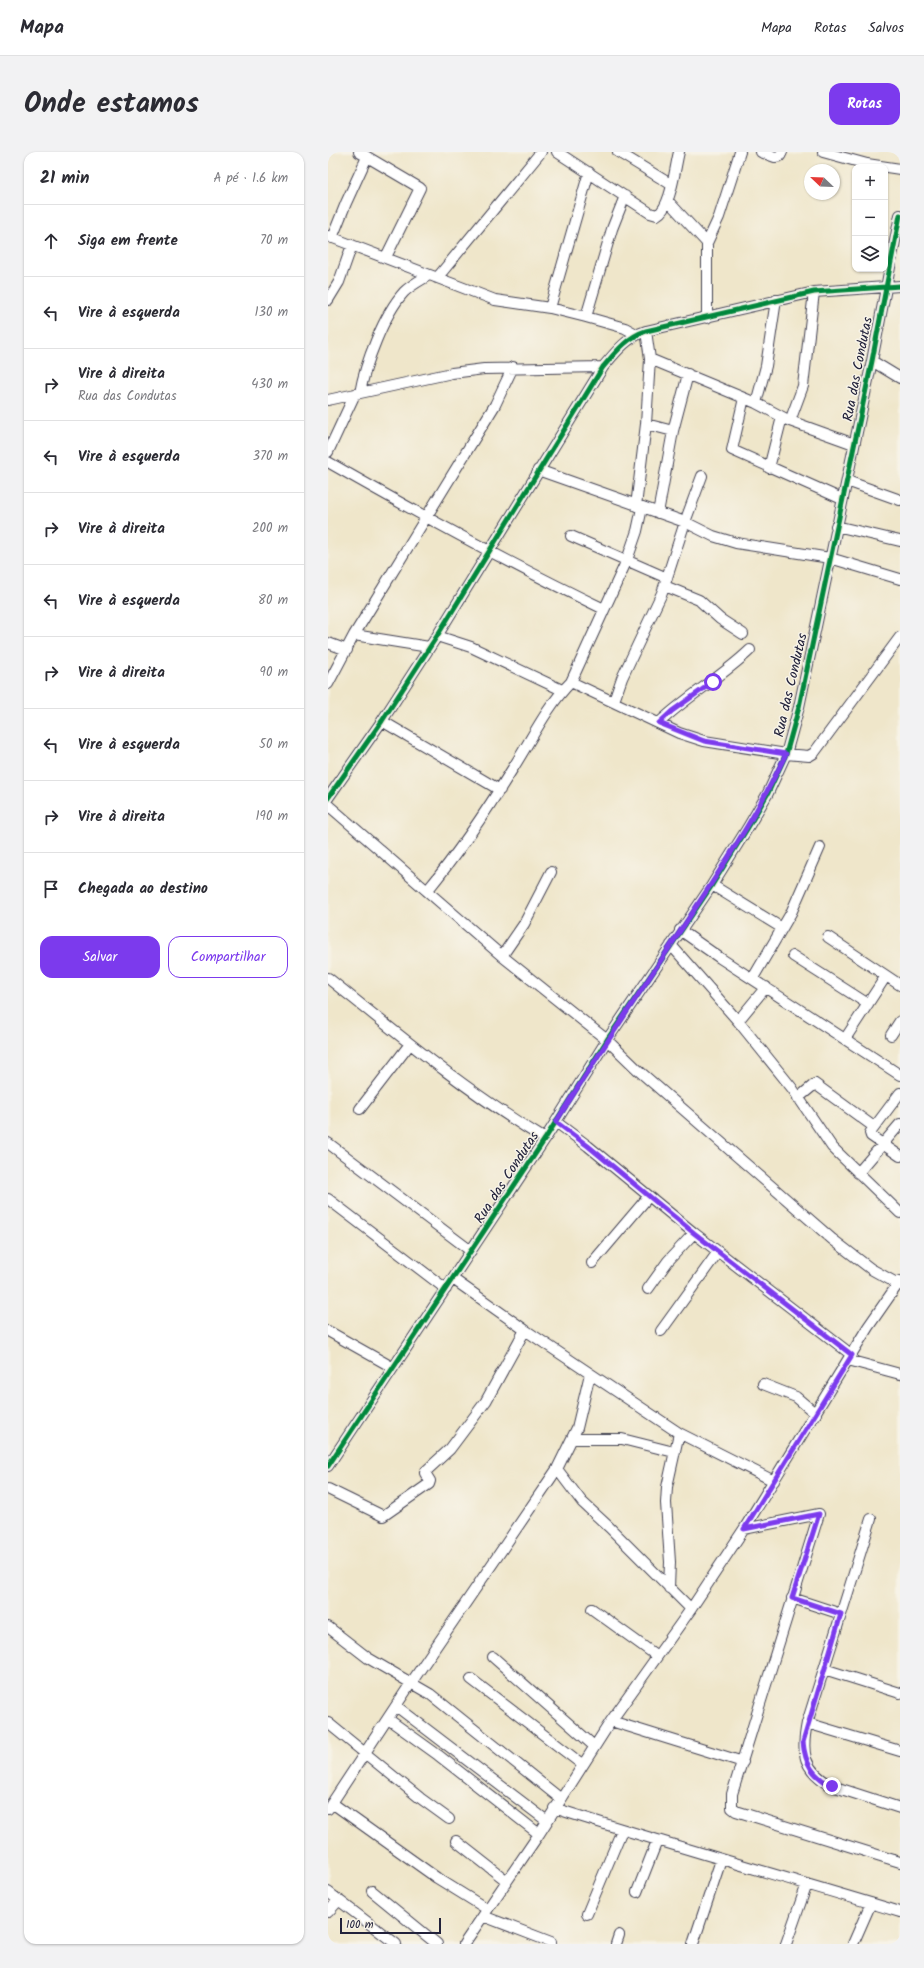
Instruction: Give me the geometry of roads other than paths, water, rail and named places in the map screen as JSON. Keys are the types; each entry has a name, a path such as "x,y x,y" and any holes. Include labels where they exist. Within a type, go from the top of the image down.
{"street":[{"path":"328,452 357,393 371,353 395,305 404,292 433,276 541,152"},
{"path":"557,152 650,213 657,215 661,213 668,202 679,152"},
{"path":"618,152 672,185"},
{"path":"708,318 707,243 719,217 740,152"},
{"path":"761,152 775,157 780,156 782,152"},
{"path":"823,152 867,164 900,169"},
{"path":"386,258 420,188 363,154 346,203 330,237 495,300 550,308 641,332"},
{"path":"550,308 589,172"},
{"path":"586,317 612,229 625,196"},
{"path":"668,202 707,243"},
{"name":"Rua das Condutas","path":"328,1466 392,1367 471,1252 556,1122 607,1040 680,930 712,885 764,799 786,754 800,700 872,361 900,216"},
{"path":"328,300 339,282 352,245"},
{"path":"328,798 382,721 437,636 538,470 603,367 618,349 641,332 708,318 776,300 814,292 900,286"},
{"path":"769,468 786,419 803,386 814,292"},
{"path":"756,403 766,366 776,300"},
{"path":"427,891 455,856 500,790 562,690 571,682 627,560 637,531 650,359 641,332"},
{"path":"650,359 756,403 786,419 854,444"},
{"path":"872,361 900,378"},
{"path":"328,684 354,635 495,405 513,367"},
{"path":"328,400 452,373 484,369 513,367 603,367"},
{"path":"658,513 673,431 688,374"},
{"path":"744,398 732,450 769,468 842,499"},
{"path":"646,424 673,431"},
{"path":"328,462 426,518 542,580 604,609"},
{"path":"538,470 685,522 713,536 736,543 830,558 900,579"},
{"path":"614,701 622,678 666,582 685,522 702,476"},
{"path":"846,481 900,500"},
{"path":"836,526 900,542"},
{"path":"571,536 627,560 698,600 720,619 743,634"},
{"path":"354,635 429,647"},
{"path":"437,636 471,647 562,690"},
{"path":"571,682 659,723 704,741 786,754 809,756 814,753 900,637"},
{"path":"328,643 347,650"},
{"path":"659,723 672,711 730,669 750,650"},
{"path":"382,721 500,790"},
{"path":"328,805 502,956 607,1040 638,1070 832,1239 871,1269 899,1284 850,1358 744,1529 691,1609 656,1656 594,1746 539,1834 464,1944"},
{"path":"753,978 802,891 820,847"},
{"path":"502,956 524,924 550,872"},
{"path":"712,885 782,928"},
{"path":"680,930 720,958 753,978 900,1075"},
{"path":"828,937 900,985"},
{"path":"671,945 738,1021 798,1098 832,1147 900,1213"},
{"path":"793,956 868,1004"},
{"path":"845,1039 886,976"},
{"path":"328,978 410,1044 493,1107 545,1139"},
{"path":"738,1021 766,987"},
{"path":"891,1035 899,1022"},
{"path":"360,1109 410,1044"},
{"path":"798,1098 815,1084 874,1127"},
{"path":"900,1093 870,1133 871,1136 900,1156"},
{"path":"556,1122 850,1358 900,1374"},
{"path":"858,1173 884,1145 900,1124"},
{"path":"328,1143 471,1252"},
{"path":"592,1263 649,1196"},
{"path":"328,1199 446,1289"},
{"path":"648,1289 668,1261 694,1233"},
{"path":"661,1331 718,1252"},
{"path":"452,1279 525,1330 679,1433 774,1482"},
{"path":"328,1489 383,1516 429,1484 430,1481 425,1473 426,1471 450,1449 486,1401 525,1330"},
{"path":"328,1331 392,1367"},
{"path":"551,1942 485,1913 437,1878 330,1806 411,1683 557,1469 573,1439 580,1419 590,1374"},
{"path":"763,1384 796,1397 816,1414"},
{"path":"669,1588 670,1562 666,1503 667,1487 679,1433"},
{"path":"573,1439 622,1439 674,1452"},
{"path":"557,1469 582,1502 609,1526 691,1609"},
{"path":"744,1529 819,1514 742,1762 731,1803 736,1811 900,1862"},
{"path":"871,1519 807,1723 803,1742 804,1754 808,1765 814,1774 832,1786 900,1808"},
{"path":"792,1598 841,1614"},
{"path":"592,1609 656,1656"},
{"path":"328,1627 368,1658 430,1694 457,1714 561,1799"},
{"path":"493,1657 594,1746"},
{"path":"824,1670 900,1693"},
{"path":"471,1680 583,1764"},
{"path":"396,1706 547,1821"},
{"path":"388,1719 438,1755 539,1834"},
{"path":"611,1721 742,1762"},
{"path":"328,1723 415,1794 449,1819"},
{"path":"807,1723 900,1751"},
{"path":"554,1808 658,1842 900,1912"},
{"path":"587,1914 622,1830"},
{"path":"456,1841 507,1881"},
{"path":"637,1892 658,1842"},
{"path":"693,1944 722,1860"},
{"path":"786,1944 807,1884"},
{"path":"372,1891 437,1944"},
{"path":"328,1892 396,1944"},
{"path":"328,1912 339,1900"},
{"path":"853,1944 871,1903"}]}
